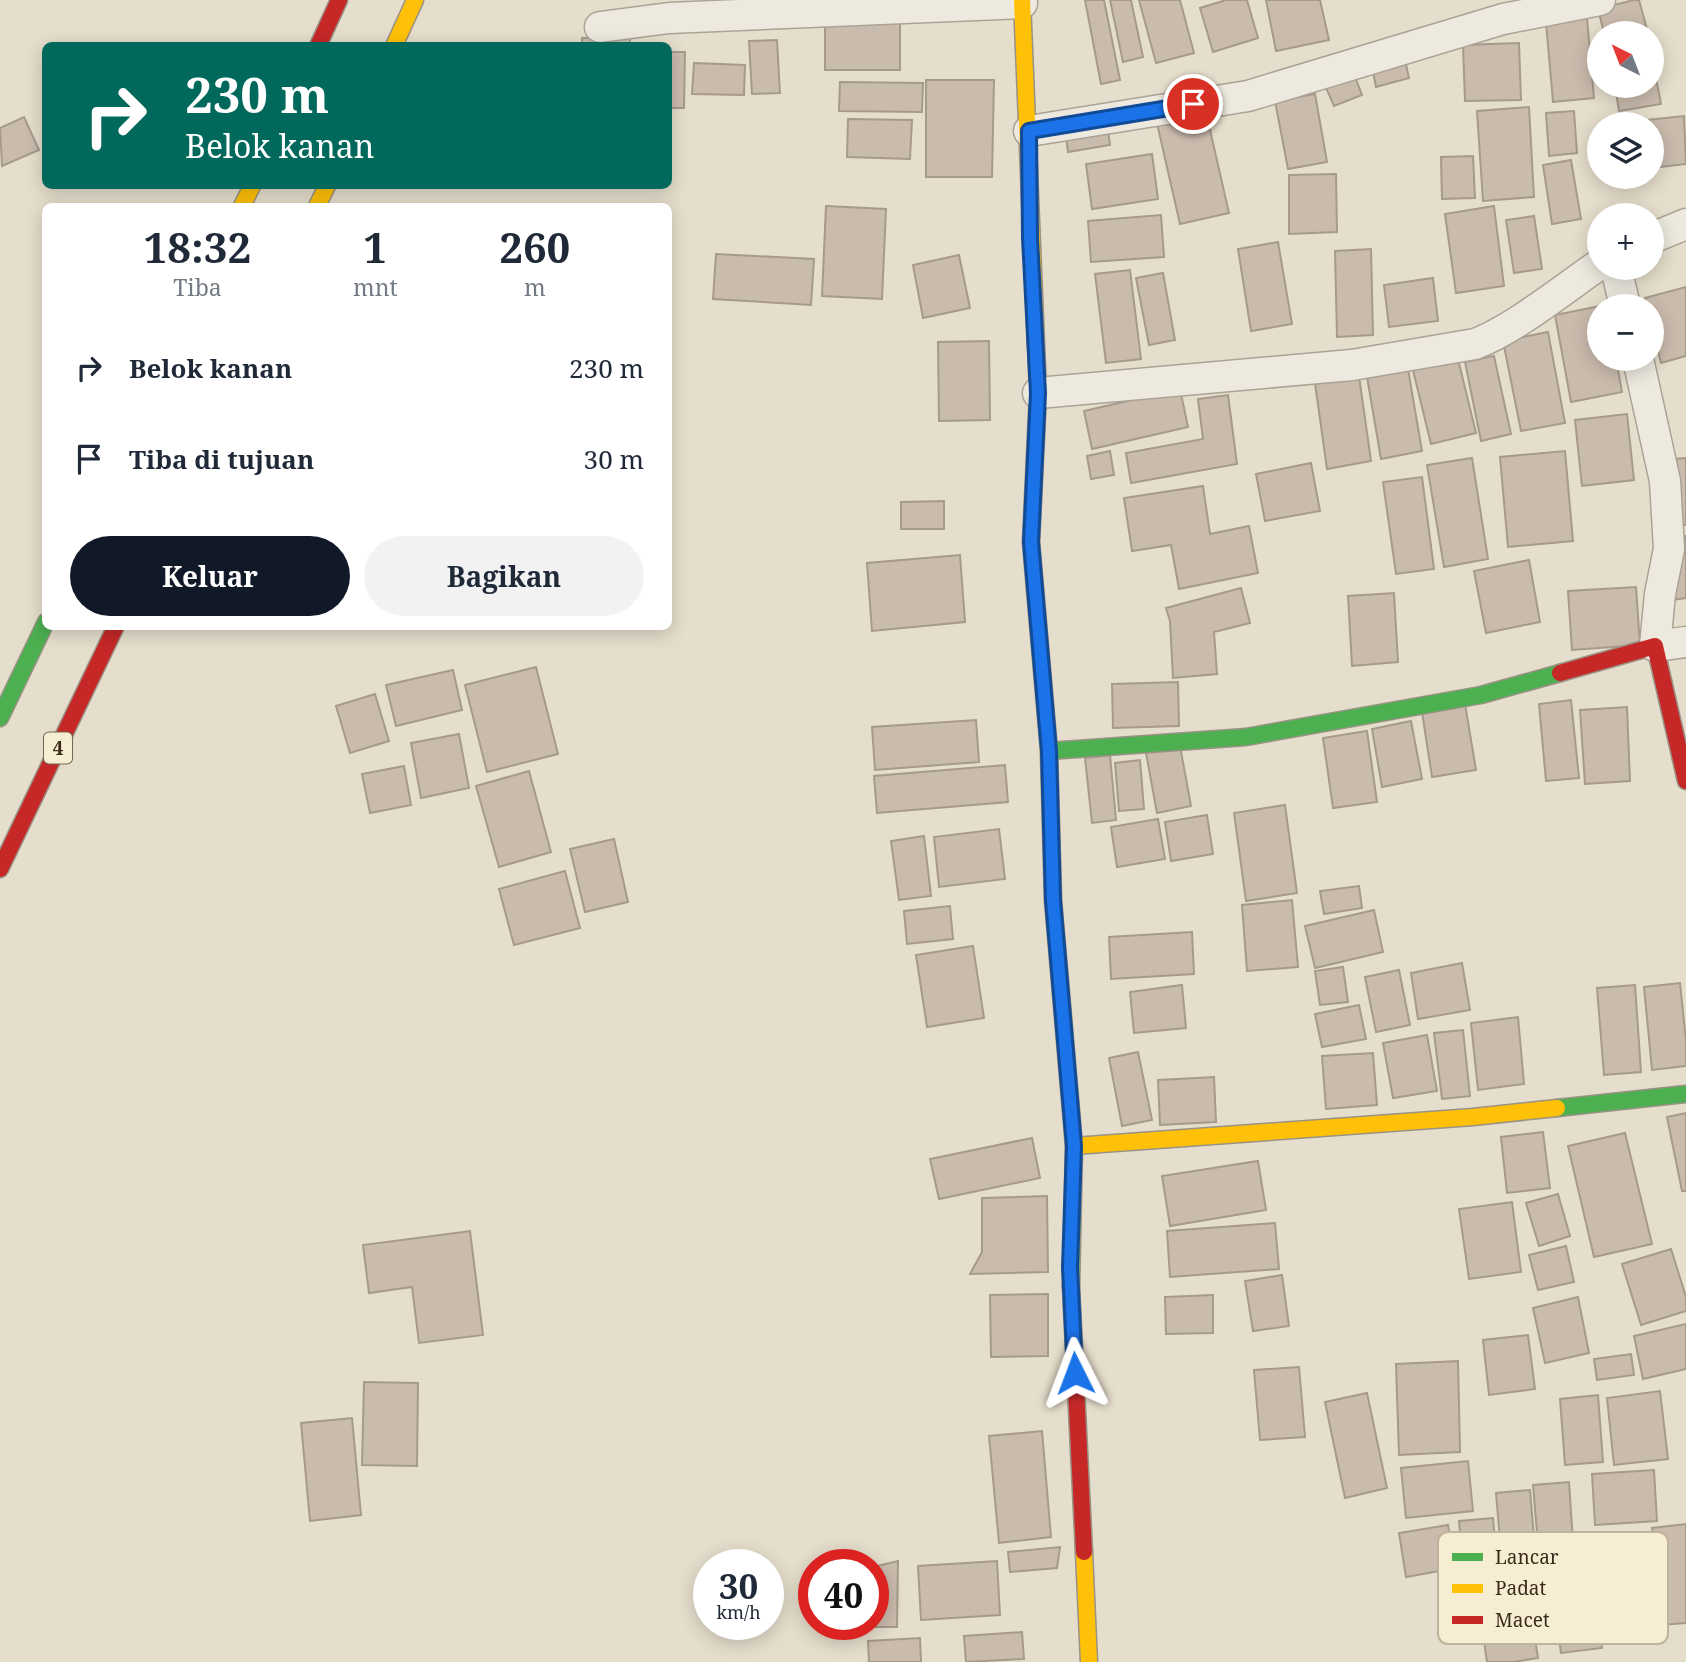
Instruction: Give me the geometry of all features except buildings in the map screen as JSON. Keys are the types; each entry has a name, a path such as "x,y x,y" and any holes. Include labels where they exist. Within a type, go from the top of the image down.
{"main road":[{"path":"320,42 339,0"},
{"path":"396,42 415,0"},
{"path":"1022,1 1038,393 1031,542 1049,751 1053,900 1074,1146 1070,1267 1089,1662"},
{"path":"0,718 42,630"},
{"name":"4","path":"0,869 114,630"},
{"path":"1049,751 1246,737 1481,695 1655,646 1686,781"},
{"path":"1074,1146 1473,1117 1686,1094"}],"street":[{"path":"1029,131 1248,96 1503,19 1600,0"},
{"path":"600,27 670,18 1022,1"},
{"path":"1664,233 1686,224"},
{"path":"1038,393 1352,365 1475,344 1516,321 1587,273"},
{"path":"1640,371 1663,468 1666,494 1669,549 1660,594 1655,646 1686,642"}],"traffic: fast":[{"path":"1035,589 1049,751 1053,900 1074,1146 1071,1287"},
{"path":"0,718 42,630"},
{"path":"1049,751 1246,737 1481,695 1560,673"},
{"path":"1557,1108 1686,1094"}],"traffic: slow":[{"path":"396,42 415,0"},
{"path":"1022,0 1038,393 1031,542 1035,589"},
{"path":"244,203 250,189"},
{"path":"318,203 326,189"},
{"path":"1074,1146 1473,1117 1557,1108"},
{"path":"1084,1552 1089,1662"}],"traffic: jam":[{"path":"320,42 339,0"},
{"path":"0,869 114,630"},
{"path":"1560,673 1655,646 1686,781"},
{"path":"1071,1287 1084,1552"}],"route":[{"path":"1075,1373 1070,1267 1074,1146 1053,900 1049,751 1031,542 1038,393 1030,238 1029,131 1193,104"}]}
